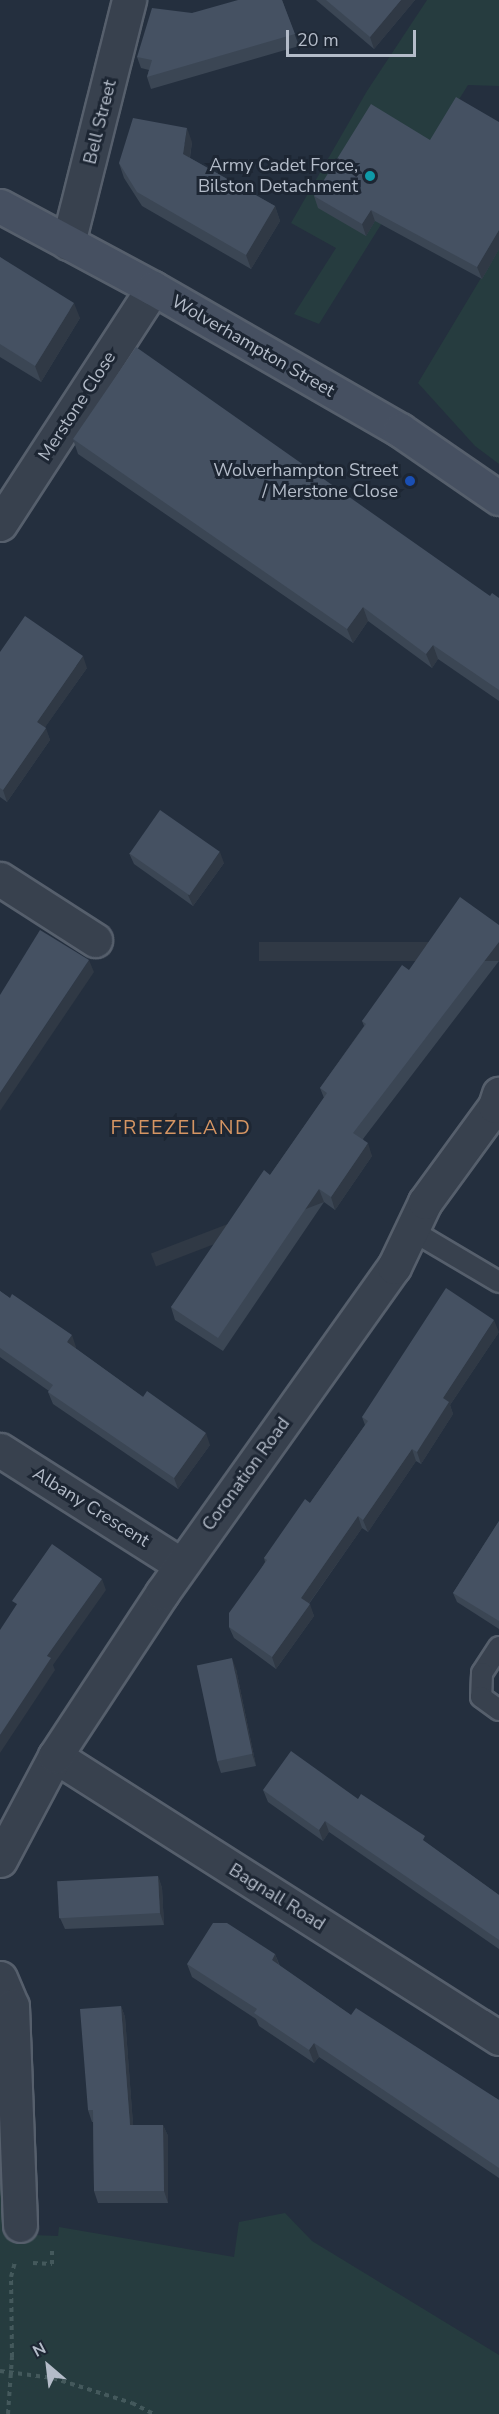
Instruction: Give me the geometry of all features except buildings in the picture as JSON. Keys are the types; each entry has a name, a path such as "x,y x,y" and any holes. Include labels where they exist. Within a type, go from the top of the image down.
{"main road":[{"name":"Wolverhampton Street","path":"0,206 153,288 400,430 499,498"}],"street":[{"name":"Bell Street","path":"68,243 129,0"},
{"name":"Merstone Close","path":"0,524 153,288"},
{"path":"0,879 95,940"},
{"name":"Coronation Road","path":"0,1860 55,1756 181,1565 394,1267 425,1202 495,1106 499,1094"},
{"name":"Albany Crescent","path":"0,1450 181,1565"},
{"name":"Bagnall Road","path":"55,1756 499,2038"},
{"path":"0,1978 12,2006 20,2226"}],"lane":[{"path":"411,1230 499,1282"},
{"path":"499,1647 482,1673 481,1697 499,1710"}],"path":[{"path":"8,2414 11,2373 11,2277 15,2262"},
{"path":"0,2372 53,2378 132,2403 154,2414"}],"green space":[{"path":"427,0 499,0 499,86 468,85 319,324 294,314 336,248 291,223 367,91"},
{"path":"499,248 499,464 475,446 418,383"},
{"path":"0,2183 5,2183 8,2234 58,2236 59,2227 234,2257 239,2222 285,2213 312,2241 499,2355 499,2414 0,2414"}],"place":[{"name":"Army Cadet Force, Bilston Detachment","path":"370,176"},
{"name":"Wolverhampton Street / Merstone Close","path":"410,481"}],"district":[{"name":"FREEZELAND","path":"181,1127"}]}
